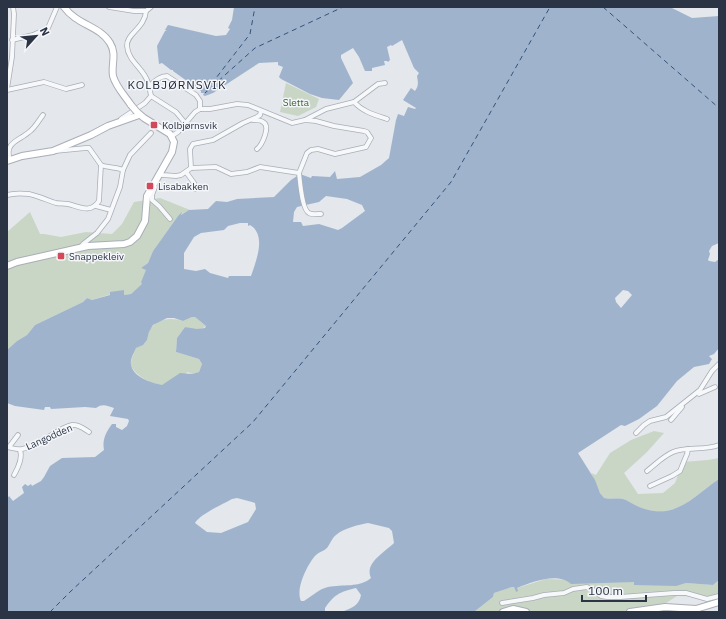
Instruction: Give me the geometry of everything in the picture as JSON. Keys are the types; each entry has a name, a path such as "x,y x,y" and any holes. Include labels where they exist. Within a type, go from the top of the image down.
{"main road":[{"path":"7,266 17,262 81,247 127,244 134,239 143,225 147,196 173,148 174,142 168,131 138,113 115,82 113,72 114,51 108,40 97,30 77,20 64,7"},
{"path":"8,160 53,151 138,113"},
{"path":"630,612 665,607 696,609 719,602"},
{"path":"503,612 514,610 526,612"}],"street":[{"path":"13,7 14,14 11,64 7,90 44,82 66,88 82,85"},
{"path":"12,40 33,35 48,28 57,7"},
{"path":"109,7 134,11 146,11 151,7"},
{"path":"146,11 146,18 128,39 127,46 133,62 147,79 151,96 176,112 186,124"},
{"path":"149,87 155,80 167,76 196,95 200,101 200,108 186,124 172,136"},
{"path":"200,108 210,109 237,104 248,105 292,123 305,120 326,110 354,102 378,84 385,83"},
{"path":"108,126 133,112 145,103 151,96"},
{"path":"354,102 368,113 387,119"},
{"path":"191,168 190,149 193,144 213,140 257,117 260,115 261,111"},
{"path":"8,160 11,145 30,132 43,115"},
{"path":"251,119 263,121 265,123 266,128 264,140 261,146 257,149"},
{"path":"305,120 364,131 367,132 371,138 366,147 340,154 318,149 311,150 307,153 299,173 304,206 310,214 321,214"},
{"path":"81,247 97,233 108,219 120,187 123,170 130,155 133,150 151,133"},
{"path":"53,151 58,152 89,148 101,165 99,201 96,206"},
{"path":"101,165 111,168 120,168 123,170"},
{"path":"170,219 152,200 152,195 160,174 176,176 191,168 216,166 231,174 248,172 260,167 299,173"},
{"path":"186,172 192,179 195,189"},
{"path":"7,195 14,193 29,194 57,204 69,204 76,207 91,208 96,206 111,210"},
{"path":"636,433 650,421 666,417 703,388 712,371 719,364"},
{"path":"671,420 694,395 714,387"},
{"name":"Langodden","path":"8,447 20,450 41,442 58,431 73,425 81,427 89,432"},
{"path":"8,447 18,435"},
{"path":"648,471 672,452 688,449 709,448 719,445"},
{"path":"650,486 680,471 688,449"},
{"path":"14,474 21,458 20,450"},
{"path":"502,602 564,593 573,589 587,587 601,596 620,597 674,592 686,593 708,599 719,596"}],"green space":[{"name":"Sletta","path":"286,83 319,99 316,107 298,116 280,112"},
{"path":"160,198 190,210 178,216 153,251 148,263 141,268 147,270 141,282 143,284 131,294 124,295 124,290 92,300 87,298 83,302 35,325 27,335 7,350 7,232 30,212 40,234 61,237 86,232 112,234 122,224 134,202"},
{"path":"195,317 206,326 199,329 185,327 177,338 176,352 199,359 202,364 199,372 192,374 188,372 171,382 158,385 148,381 134,371 131,363 136,348 145,342 149,332 155,324 159,321 169,319 183,321"},
{"path":"654,431 664,433 647,452 624,473 638,494 663,493 675,483 683,462 719,458 719,479 685,504 667,511 645,509 623,499 604,498 591,473 596,475 610,453 631,440"},
{"path":"546,579 634,582 634,585 678,585 686,583 713,585 719,580 719,597 677,596 655,610 649,612 533,612 515,608 508,612 474,612 493,597 494,593 512,587 514,587 516,592 517,588"}],"water":[{"path":"234,7 670,7 692,18 719,16 719,243 712,246 709,251 710,254 708,260 715,262 719,259 719,348 714,354 709,356 712,359 709,364 694,367 677,381 657,406 639,419 625,426 621,425 578,453 595,480 600,493 604,498 623,499 642,508 656,511 667,511 685,504 719,479 719,580 713,585 686,583 676,586 634,585 634,582 571,584 565,580 552,578 530,583 517,588 518,591 516,592 514,587 512,587 494,593 493,597 474,612 342,612 354,606 360,599 361,595 356,588 345,591 334,597 325,608 325,612 7,612 7,499 9,496 13,501 24,493 22,487 25,484 28,486 31,484 32,486 41,481 50,466 62,458 95,457 104,450 105,436 112,424 116,424 116,427 122,430 127,426 129,421 128,419 110,416 114,408 105,405 96,408 85,407 51,409 50,407 45,407 44,410 15,406 7,403 7,350 27,335 35,325 83,302 87,298 92,300 110,295 110,292 124,290 124,295 131,294 142,284 141,282 146,270 141,268 148,263 153,251 182,212 181,215 189,210 208,209 216,201 227,202 237,199 274,197 291,180 300,174 311,178 312,176 330,177 335,171 337,179 360,177 381,165 389,158 398,114 404,116 408,107 416,108 403,100 411,88 415,91 418,84 417,76 419,73 414,68 402,40 392,46 387,47 390,60 388,62 384,61 385,65 372,68 372,71 365,71 353,48 341,55 353,83 339,100 322,98 310,94 281,79 279,77 283,67 278,65 278,62 259,63 213,93 205,96 203,95 204,93 201,93 201,91 173,70 162,63 159,64 157,46 165,31 167,31 165,30 168,25 216,36 226,35 230,29 228,28 232,20","holes":["326,196 347,199 362,205 365,211 338,230 319,224 303,226 301,222 293,222 294,212 297,207 319,202","240,223 248,223 248,226 250,225 255,229 258,235 259,249 251,276 229,276 228,278 210,273 205,269 196,271 184,269 184,253 194,237 201,233 224,230 228,226","623,290 628,291 632,295 621,308 616,302 615,298","195,317 206,326 205,328 197,329 185,327 177,338 176,352 199,359 202,364 199,372 192,374 180,373 162,385 143,379 132,369 131,362 136,348 143,345 147,340 153,325 167,318 174,318 183,321","237,498 255,503 256,509 248,522 221,533 207,532 195,523 206,513 232,499","368,523 389,528 392,531 394,543 376,558 370,567 371,578 361,583 328,587 304,601 301,601 301,583 303,576 313,559 317,554 327,548 336,535 347,529"]}],"ferry route":[{"path":"206,91 250,34 255,7"},
{"path":"205,93 255,48 343,7"},
{"path":"50,612 253,422 451,182 550,7"},
{"path":"603,7 719,108"}],"place":[{"name":"Kolbjørnsvik","path":"154,125"},
{"name":"Lisabakken","path":"150,186"},
{"name":"Snappekleiv","path":"61,256"}],"district":[{"name":"KOLBJØRNSVIK","path":"177,84"}]}
